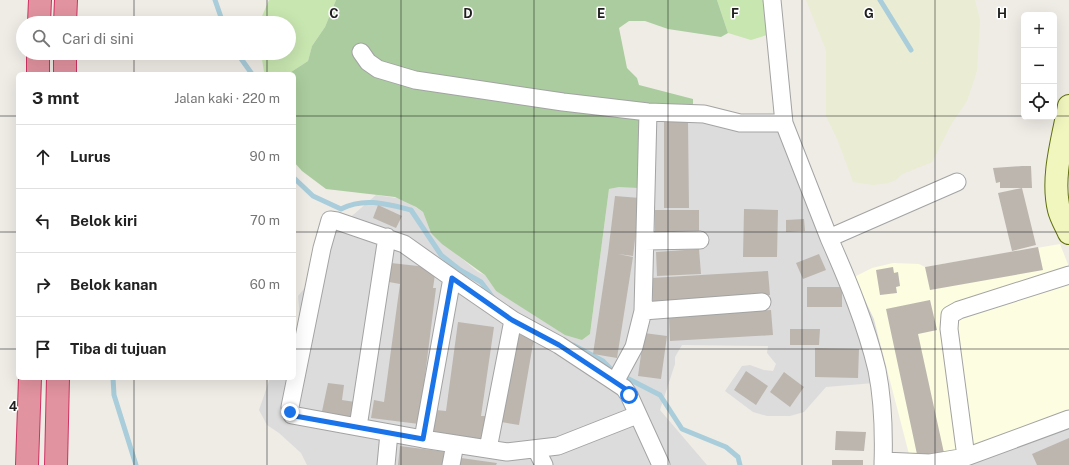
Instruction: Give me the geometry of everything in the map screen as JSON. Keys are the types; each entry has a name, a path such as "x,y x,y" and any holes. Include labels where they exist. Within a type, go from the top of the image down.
{"highway":[{"path":"39,16 40,0"},
{"path":"66,0 66,16"},
{"path":"38,60 38,72"},
{"path":"64,72 65,60"},
{"path":"28,465 30,380"},
{"path":"56,465 58,380"}],"street":[{"path":"772,0 784,124 829,238 855,298 877,370 883,463 930,463 966,457 1069,419"},
{"path":"361,52 368,62 378,69 415,80 502,94 648,112 704,114 740,123 784,124"},
{"path":"1069,106 1058,163 1059,208 1069,233"},
{"path":"618,376 634,347 643,311 648,112"},
{"path":"829,238 957,182"},
{"path":"296,379 329,222 331,220 337,221 404,244 512,320 618,376 661,465"},
{"path":"358,428 387,237"},
{"path":"645,241 700,240"},
{"path":"966,457 949,330 950,315 958,310 1069,275"},
{"path":"423,439 452,278"},
{"path":"643,311 762,302"},
{"path":"488,448 512,320"},
{"path":"296,380 290,407 290,412 295,416 423,439 488,448 506,458 536,448 558,446 637,415"},
{"path":"386,465 389,433"},
{"path":"451,465 454,444"},
{"path":"536,448 544,465"}],"shaded area":[{"path":"806,0 975,0 980,20 977,71 967,101 952,123 932,162 902,174 896,180 888,183 873,185 853,182 838,141 826,116 826,50"},
{"path":"642,117 784,125 874,319 887,376 874,383 826,387 804,412 790,416 767,416 753,412 725,391 742,366 750,365 764,370 773,371 776,364 767,353 768,346 682,345 675,357 675,364 660,410 707,465 307,465 301,453 279,433 267,425 259,410 269,380 296,380 296,368 302,338 298,296 307,285 323,241 376,195 403,199 423,212 431,233 478,272 485,275 496,291 582,340 590,334 609,189 618,187"},
{"path":"1060,244 1069,267 1069,410 1014,434 933,459 910,458 874,319 854,277 872,268 893,263 919,264 925,267"},
{"path":"1069,410 1069,465 964,465 1014,434"}],"green space":[{"path":"269,0 336,0 325,27 312,46 308,61 291,72 264,72 262,60 296,60 296,16 262,16"},
{"path":"336,0 717,0 728,33 721,37 668,29 645,21 629,21 619,28 627,68 637,78 639,85 693,99 693,106 651,108 639,188 619,187 609,189 590,334 582,340 565,335 496,291 485,275 442,244 431,233 423,212 416,207 395,197 326,189 302,171 296,164 296,72 291,72 308,61 312,46 325,27"},
{"path":"717,0 776,0 777,32 751,40 728,33"}],"building":[{"path":"664,121 688,121 689,208 664,208"},
{"path":"1031,166 1032,188 1000,188 1000,182 996,183 993,168"},
{"path":"1022,188 1036,245 1012,251 998,193"},
{"path":"615,196 640,198 633,256 618,254 633,257 617,358 593,354"},
{"path":"378,205 402,216 396,228 373,218"},
{"path":"744,209 778,210 777,257 743,257"},
{"path":"655,210 699,210 699,234 655,235"},
{"path":"804,219 805,231 786,232 786,220"},
{"path":"1038,247 1043,270 930,290 925,267"},
{"path":"699,249 701,274 657,276 656,252"},
{"path":"819,254 826,270 803,279 796,263"},
{"path":"391,263 436,268 433,288 436,288 419,424 371,418 374,400 384,402 400,284 389,282"},
{"path":"893,267 894,273 898,272 900,286 896,287 897,293 880,295 876,270"},
{"path":"768,271 770,295 653,302 651,278"},
{"path":"807,287 842,287 842,307 807,307"},
{"path":"930,300 937,330 918,334 944,453 918,459 886,309"},
{"path":"771,310 773,335 670,341 669,316"},
{"path":"458,322 494,327 481,416 487,416 484,441 433,434 436,410 446,411"},
{"path":"790,329 820,329 819,345 790,345"},
{"path":"644,333 667,336 661,379 638,376"},
{"path":"517,334 534,338 519,425 501,422"},
{"path":"815,348 859,349 858,378 815,377"},
{"path":"746,371 768,386 756,405 734,390"},
{"path":"784,372 804,387 790,407 770,392"},
{"path":"328,383 344,385 342,400 355,402 353,420 321,416"},
{"path":"836,431 866,432 864,451 835,450"},
{"path":"1069,438 1069,465 1037,465 1032,454"},
{"path":"400,446 447,452 445,465 398,465"},
{"path":"461,458 497,463 496,465 460,465"},
{"path":"832,460 863,460 863,465 832,465"}],"waterway":[{"path":"215,0 221,16"},
{"path":"880,0 911,50"},
{"path":"242,60 251,72"},
{"path":"296,180 313,196 341,209 350,205 367,202 411,210 441,255 460,270 481,282 494,299"},
{"path":"573,345 603,361 613,371 660,395 682,429 726,447 738,457 740,465"},
{"path":"113,380 114,395 136,465"}],"route":[{"path":"290,412 295,416 423,439 452,278 512,320 559,345 615,382 624,388 629,395"}]}
